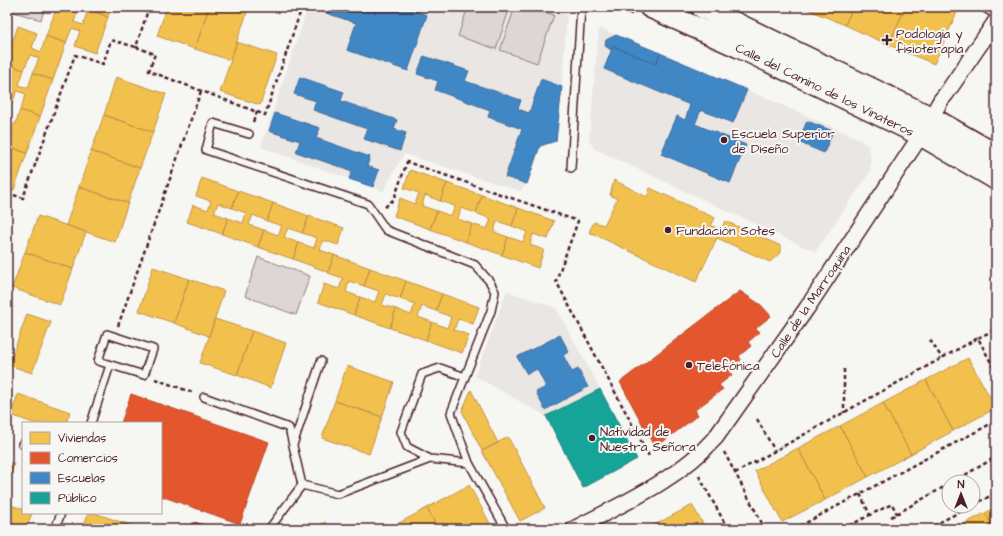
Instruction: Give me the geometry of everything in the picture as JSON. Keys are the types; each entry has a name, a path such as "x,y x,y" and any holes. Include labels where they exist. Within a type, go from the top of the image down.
{"main road":[{"name":"Calle del Camino de los Vinateros","path":"650,7 697,14 930,117 996,155"},
{"name":"Calle del Camino de los Vinateros","path":"697,14 738,47 921,135 996,179"}],"street":[{"name":"Calle de la Marroquina","path":"574,529 663,482 691,461 716,437 807,308 921,135 940,100 946,94 996,21"}],"lane":[{"path":"571,168 581,7"},
{"path":"983,7 996,15"},
{"path":"249,134 213,123 206,150 368,204 386,230 475,265 490,282 495,292 491,311 451,413 469,463 506,529"},
{"path":"107,334 153,349 144,375 110,365 98,361 107,334"},
{"path":"293,445 321,362"},
{"path":"91,422 110,365"},
{"path":"430,460 407,447 401,432 422,374 440,368 465,377"},
{"path":"204,397 289,428 302,485 269,529"},
{"path":"302,485 338,494 430,460 469,463"},
{"path":"55,529 61,514"}],"path":[{"path":"136,47 149,7"},
{"path":"7,193 23,198 75,55 103,64 111,40 136,47 155,54 149,72 265,116 302,7"},
{"path":"121,317 201,91"},
{"path":"376,215 394,199 407,162 578,222 556,281 649,456"},
{"path":"735,473 996,329"},
{"path":"978,338 996,372"},
{"path":"930,340 942,358"},
{"path":"844,369 844,412"},
{"path":"144,375 204,397"},
{"path":"757,419 775,451"},
{"path":"800,526 996,421"},
{"path":"716,437 765,529"},
{"path":"967,474 996,457"},
{"path":"691,461 728,529"},
{"path":"891,517 941,489"},
{"path":"981,501 996,493"},
{"path":"860,494 870,515"},
{"path":"843,529 892,504 897,514"},
{"path":"927,529 956,514"},
{"path":"876,529 887,523 889,529"}],"shaded area":[{"path":"7,7 45,7 41,20 7,10"},
{"path":"308,7 551,7 567,12 562,87 556,141 540,146 527,184 520,191 404,154 383,191 261,147"},
{"path":"468,7 510,7 496,49 458,36"},
{"path":"515,7 530,7 554,15 537,63 500,50"},
{"name":"Escuela Superior de Diseño","path":"599,28 857,138 868,146 871,159 870,172 815,252 595,149 589,141"},
{"path":"258,257 310,276 296,315 245,296"},
{"path":"507,291 556,308 600,389 546,416 475,376"}],"building: Viviendas":[{"path":"57,7 79,7 74,22 83,25 88,9 108,17 95,53 75,46 80,31 72,28 66,43 46,36"},
{"path":"89,7 111,7 108,17 88,9"},
{"path":"167,7 209,7 195,49 157,36"},
{"path":"209,7 230,7 247,13 230,60 195,49"},
{"path":"802,7 853,7 845,25"},
{"path":"853,7 905,7 889,45 845,25"},
{"path":"905,7 947,7 957,12 934,64 889,45"},
{"path":"18,26 37,33 32,48 41,52 46,36 66,43 53,80 33,73 39,58 30,55 24,70 7,64 7,57"},
{"path":"237,42 277,55 260,105 220,92"},
{"path":"7,64 24,70 19,85 28,88 33,73 53,80 40,117 20,110 26,94 17,91 11,106 7,105"},
{"path":"116,77 166,94 153,132 104,115"},
{"path":"7,105 11,106 7,118"},
{"path":"20,110 40,117 27,153 7,146 13,131 7,129 7,122 15,125"},
{"path":"104,115 153,132 140,168 91,151"},
{"path":"7,146 27,153 14,190 7,188"},
{"path":"91,151 140,168 128,203 79,187"},
{"path":"410,170 447,183 440,201 425,195 422,206 437,211 430,229 394,216 400,198 415,204 419,193 404,188"},
{"path":"202,178 238,191 232,208 218,203 214,213 228,218 222,234 187,222 193,205 208,210 211,201 196,196"},
{"name":"Fundación Sotes","path":"614,180 647,197 650,188 715,218 711,226 721,229 725,221 781,246 781,252 770,262 717,238 696,282 589,232 594,222 604,225 617,199 610,195"},
{"path":"447,183 482,195 476,213 461,208 458,219 472,224 466,242 430,229 437,211 451,216 455,206 440,201"},
{"path":"79,187 128,203 115,242 66,225"},
{"path":"238,191 273,203 267,221 253,215 249,225 264,230 258,247 222,234 228,218 243,223 246,213 232,208"},
{"path":"482,195 518,208 512,226 497,221 494,232 508,237 502,255 466,242 472,224 487,229 491,219 476,213"},
{"path":"273,203 309,216 302,233 288,228 284,237 299,243 293,259 258,247 264,230 278,235 282,226 267,221"},
{"path":"518,208 554,221 548,239 533,234 530,245 544,250 538,268 502,255 508,237 523,242 527,232 512,226"},
{"path":"38,216 86,232 73,269 25,252"},
{"path":"309,216 344,228 338,245 323,240 320,250 334,255 328,272 293,259 299,243 314,248 317,238 302,233"},
{"path":"25,252 73,269 60,305 12,288"},
{"path":"334,255 370,268 364,286 349,281 346,292 360,297 354,315 318,302 324,284 339,289 343,278 328,273"},
{"path":"153,267 189,279 174,323 139,311"},
{"path":"370,268 406,281 400,299 386,294 382,305 396,309 390,328 354,315 360,297 375,302 379,291 364,286"},
{"path":"189,279 224,291 209,336 174,323"},
{"path":"406,281 442,294 436,311 422,306 418,317 432,322 426,340 390,328 396,309 411,315 415,304 400,299"},
{"path":"442,294 479,307 473,324 458,319 454,330 469,335 462,353 426,340 432,322 447,328 451,317 436,311"},
{"path":"27,314 51,322 32,373 9,365"},
{"path":"215,319 252,331 237,375 200,363"},
{"path":"252,331 286,343 271,388 237,375"},
{"path":"968,358 996,408 953,431 926,380"},
{"path":"347,366 394,382 382,417 335,401"},
{"path":"926,380 953,431 911,454 883,403"},
{"path":"471,390 498,443 482,451 462,411"},
{"path":"18,394 70,412 66,422 30,422 11,415"},
{"path":"335,401 382,417 369,454 322,438"},
{"path":"883,403 911,454 868,477 840,426"},
{"path":"840,426 868,477 825,500 798,448"},
{"path":"508,437 545,508 520,521 482,451"},
{"path":"798,448 825,500 782,522 755,471"},
{"path":"7,461 14,464 7,485"},
{"path":"469,485 493,529 438,529 427,508"},
{"path":"7,504 22,509 22,514 32,514 26,529 7,529"},
{"path":"692,505 703,524 694,529 647,529"},
{"path":"996,507 996,529 994,529 985,513"},
{"path":"427,508 438,529 388,529"},
{"path":"985,513 994,529 954,529"},
{"path":"88,514 97,514 142,529 83,529"},
{"path":"325,522 329,529 312,529"}],"building: Comercios":[{"name":"Telefónica","path":"740,291 761,305 771,316 756,328 760,332 748,342 751,346 739,356 741,360 729,371 732,375 719,385 723,389 695,410 698,415 655,448 620,382"},
{"path":"131,394 269,442 240,524 162,496 162,422 121,422"}],"building: Escuelas":[{"path":"308,7 402,7 427,15 408,71 347,50 356,23"},
{"path":"616,35 660,53 656,64 613,46 611,50 605,46 606,40"},
{"path":"613,46 656,64 660,53 747,90 733,123 701,110 695,124 746,145 730,183 661,154 677,116 685,120 690,105 604,69"},
{"path":"424,56 469,71 465,81 521,100 518,109 529,113 541,79 562,87 556,141 540,146 527,184 505,177 522,129 488,117 490,110 435,90 438,81 417,74"},
{"path":"300,77 344,92 341,101 397,120 394,129 406,133 400,151 364,139 367,129 313,110 316,101 294,94"},
{"path":"275,113 320,128 316,138 370,157 367,166 379,170 373,187 349,179 352,171 296,152 300,141 269,131"},
{"path":"807,121 833,131 824,153 798,142"},
{"path":"560,335 569,352 563,355 572,372 578,369 588,387 545,410 536,392 546,387 537,369 527,374 517,357"}],"building: Público":[{"name":"Natividad de Nuestra Señora","path":"600,389 637,459 583,488 546,416"}],"place":[{"name":"Podología y fisioterapia","path":"887,40"},
{"name":"Escuela Superior de Diseño","path":"724,140"},
{"name":"Fundación Sotes","path":"668,230"},
{"name":"Telefónica","path":"689,365"},
{"name":"Natividad de Nuestra Señora","path":"592,438"}]}
